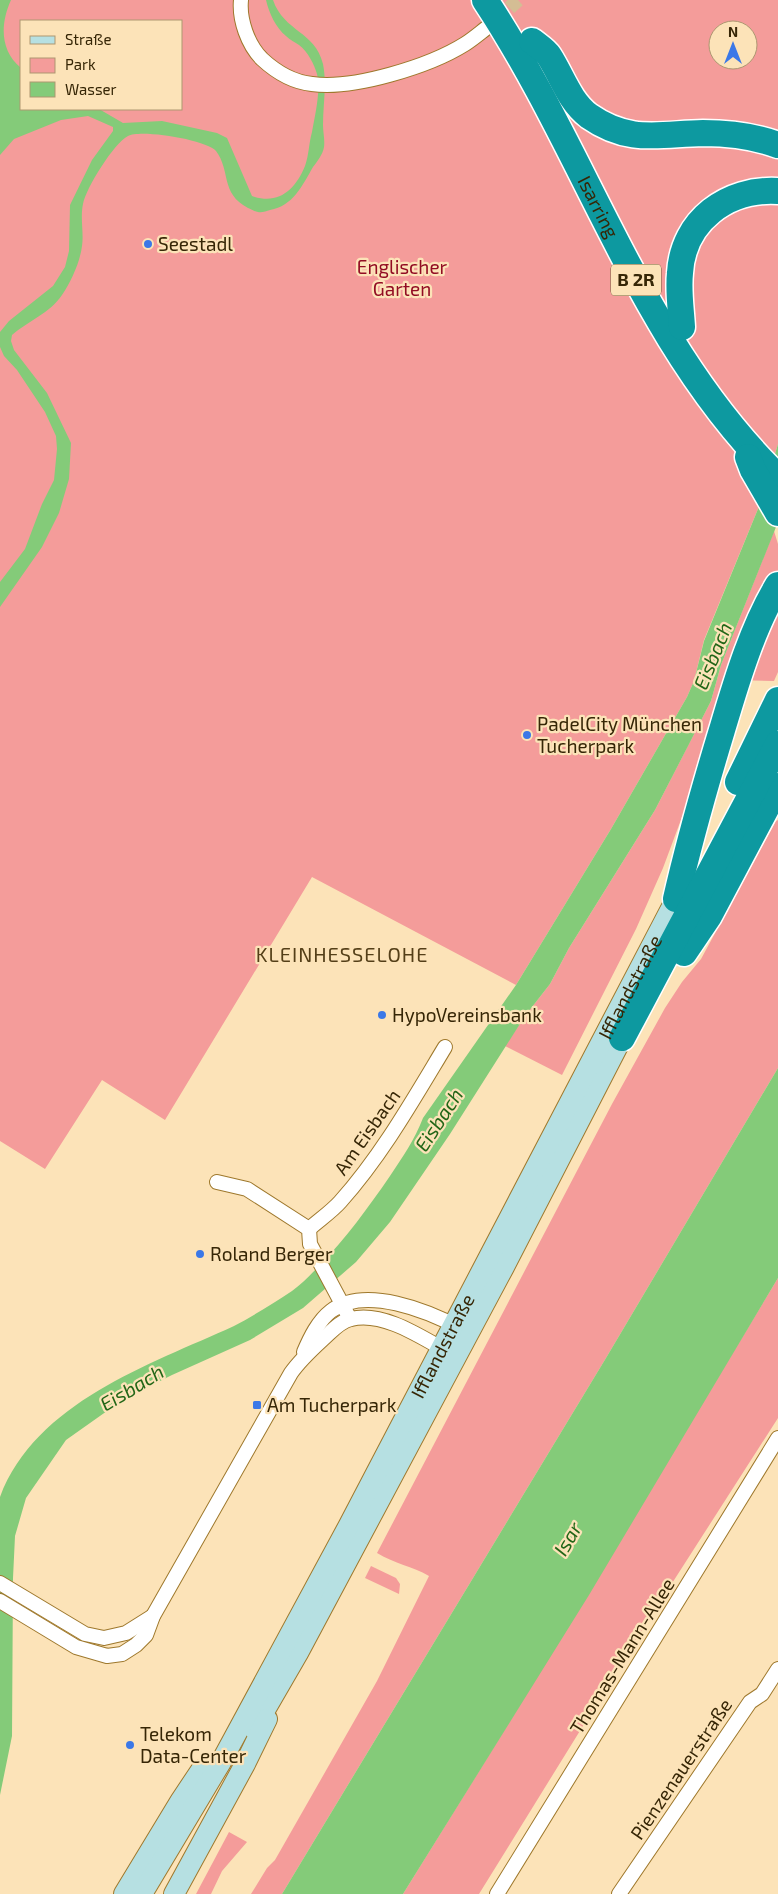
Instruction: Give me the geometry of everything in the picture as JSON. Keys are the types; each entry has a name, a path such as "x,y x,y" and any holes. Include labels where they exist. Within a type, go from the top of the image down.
{"highway":[{"name":"Isarring","path":"485,0 512,42 550,111 630,269 670,337 712,401 759,452 778,477"},
{"name":"Isarring","path":"506,0 532,41 643,262 682,327 725,392 759,452"},
{"path":"532,41 548,55 573,99 588,115 611,129 661,137 726,133 761,139 778,145"},
{"path":"682,327 680,272 686,244 699,222 718,205 740,194 765,190 778,191"},
{"path":"759,452 778,513"},
{"path":"676,899 691,837 737,678 770,599 778,585"},
{"path":"676,899 750,760 778,700"},
{"path":"622,1038 778,744"},
{"path":"622,1038 653,1001 709,916 778,786"}],"main road":[{"name":"Ifflandstraße","path":"156,1894 298,1653 676,899"},
{"name":"Ifflandstraße","path":"461,1329 622,1038"},
{"name":"Ifflandstraße","path":"142,1894 221,1762 349,1525 449,1352"},
{"path":"174,1894 245,1764 298,1653"},
{"path":"124,1894 181,1800 266,1678"}],"street":[{"path":"241,0 246,33 257,53 274,70 294,80 313,84 333,84 378,78 415,68 464,45 489,26"},
{"name":"Am Eisbach","path":"309,1229 339,1202 375,1159 404,1116 445,1047"},
{"path":"217,1182 247,1189 309,1229 310,1244 350,1319"},
{"path":"339,1298 398,1304 414,1308 461,1329"},
{"path":"301,1358 312,1333 339,1298"},
{"path":"0,1601 76,1647 107,1656 122,1654 136,1645 146,1635 154,1616 290,1373 301,1358 338,1325 350,1319 367,1317 399,1325 449,1352"},
{"name":"Thomas-Mann-Allee","path":"497,1894 778,1438"},
{"path":"0,1583 84,1634 104,1638 126,1633 154,1616"},
{"name":"Pienzenauerstraße","path":"619,1894 744,1710 750,1702 762,1694 778,1669"}],"green space":[{"name":"Englischer Garten","path":"0,0 778,0 778,444 760,504 704,640 694,681 687,697 611,829 516,985 312,877 165,1120 102,1080 45,1169 0,1141"},
{"path":"774,531 778,544 778,672 774,681 733,680 663,868 636,929 562,1075 505,1046 550,984 569,948 655,810 711,701 721,665"},
{"path":"778,820 778,1068 606,1358 282,1894 251,1894 267,1868 275,1860 377,1681 429,1576 377,1553 612,1104 665,1008 682,982 701,959"},
{"path":"778,1278 778,1418 651,1616 479,1894 403,1894 515,1713"},
{"path":"371,1566 396,1578 400,1584 399,1594 365,1578"},
{"path":"229,1832 247,1842 222,1871 211,1894 196,1894"}],"water":[{"path":"0,0 11,0 5,18 4,37 9,54 20,67 20,110 101,110 123,123 162,121 217,133 227,138 252,196 262,198 278,197 285,193 301,175 306,162 318,95 317,74 310,58 299,45 279,29 271,15 266,0 273,0 284,19 307,38 319,53 323,64 325,87 324,144 322,152 301,188 291,200 278,208 257,212 239,202 233,196 221,159 216,151 200,143 188,140 146,134 128,136 115,147 101,167 89,188 83,204 81,252 69,284 51,307 12,335 11,341 14,350 47,393 71,443 69,479 59,513 42,547 0,607 0,582 25,549 42,504 54,480 57,449 56,436 45,412 17,370 4,356 0,347 0,332 9,321 53,286 65,267 69,251 70,205 92,160 113,131 113,127 88,116 61,120 14,139 0,155"},
{"name":"Eisbach","path":"778,444 778,522 721,665 711,701 655,810 569,948 550,984 525,1016 450,1134 390,1222 356,1262 303,1308 250,1340 124,1399 66,1440 26,1498 15,1536 12,1736 0,1795 0,1497 17,1464 40,1436 67,1411 99,1390 132,1372 234,1326 292,1291 330,1255 365,1211 404,1155 423,1118 516,985 611,829 687,697 694,681 704,641 760,504"},
{"name":"Isar","path":"778,1068 778,1278 589,1595 403,1894 282,1894 606,1358"}],"tunnel":[{"path":"494,22 518,0"}],"place":[{"name":"Seestadl","path":"148,244"},
{"name":"PadelCity München Tucherpark","path":"527,735"},
{"name":"HypoVereinsbank","path":"382,1015"},
{"name":"Roland Berger","path":"200,1254"},
{"name":"Am Tucherpark","path":"257,1405"},
{"name":"Telekom Data-Center","path":"130,1745"}],"district":[{"name":"KLEINHESSELOHE","path":"342,955"}]}
